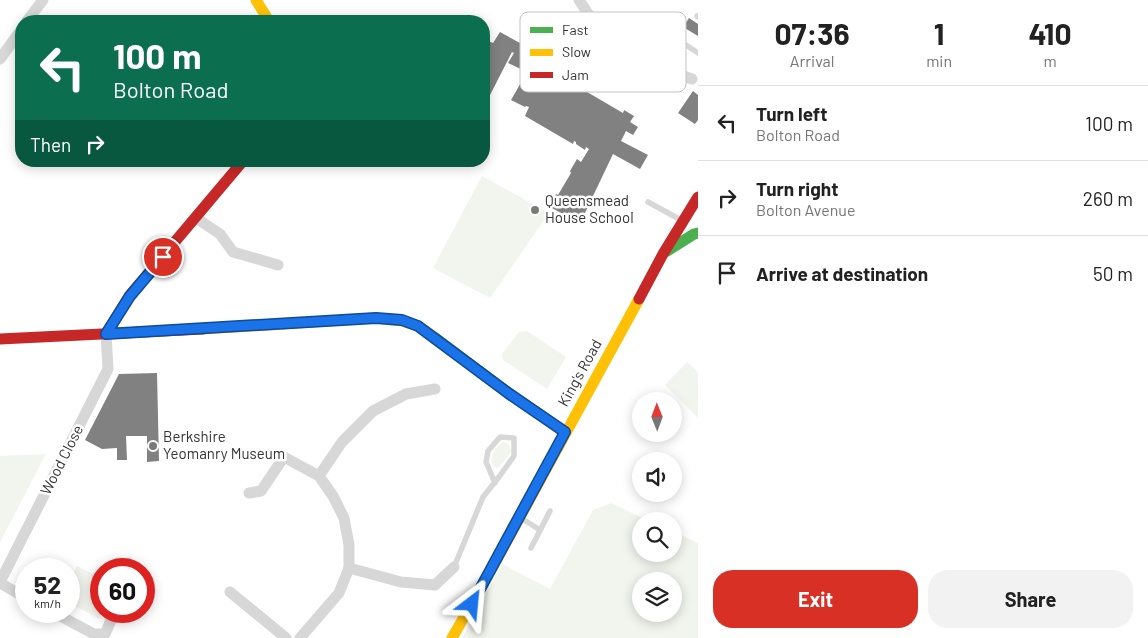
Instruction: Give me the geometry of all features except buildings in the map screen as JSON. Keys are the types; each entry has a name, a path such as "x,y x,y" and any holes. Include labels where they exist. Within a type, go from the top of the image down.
{"street":[{"path":"32,15 43,0"},
{"path":"256,0 266,15"},
{"path":"579,0 587,12"},
{"path":"0,59 15,38"},
{"path":"106,334 130,296 238,167"},
{"name":"King's Road","path":"452,638 663,254 698,197"},
{"path":"196,218 220,234 233,252 278,265"},
{"name":"King's Road","path":"663,254 698,233"},
{"path":"0,339 376,318 402,320 418,326 508,393 565,432"},
{"name":"Wood Close","path":"15,592 0,583 108,369 106,334"},
{"path":"319,476 342,442 373,411 406,394 435,389"},
{"path":"271,454 284,458 319,476 333,496 344,518 349,545 349,568 339,593 300,638"},
{"path":"249,493 262,491 284,458"},
{"path":"349,568 401,582 435,585 454,567"},
{"path":"230,592 286,638"},
{"path":"73,623 94,634 105,634 109,623"}],"lane":[{"path":"686,45 698,53"},
{"path":"648,202 683,221"},
{"path":"454,567 483,497 495,483 514,456 514,438 500,437 488,451 486,462 495,483"},
{"path":"531,548 550,512"},
{"path":"520,516 540,530"}],"shaded area":[{"path":"482,176 549,213 490,298 433,268"},
{"path":"527,331 566,357 547,389 503,360 502,354 519,332"},
{"path":"687,362 698,372 698,418 682,402 682,392 672,392 665,385"},
{"path":"503,442 509,444 511,451 505,461 497,468 493,466 492,456 497,447"},
{"path":"46,454 0,542 0,456"},
{"path":"611,503 632,513 632,562 682,562 682,536 698,543 698,638 462,638 502,564 550,589 593,510"},
{"path":"80,568 90,572 90,614 80,609"}],"traffic: fast":[{"path":"667,251 698,233"},
{"path":"434,337 565,432"}],"traffic: slow":[{"path":"256,0 265,15"},
{"path":"452,638 639,299"},
{"path":"203,329 376,318 402,321 418,326 434,337"}],"traffic: jam":[{"path":"106,334 130,295 238,167"},
{"path":"639,299 663,254 698,197"},
{"path":"0,339 203,329"}],"place":[{"name":"Queensmead House School","path":"535,210"},
{"name":"Berkshire Yeomanry Museum","path":"153,446"}],"route":[{"path":"163,257 130,296 106,334 376,318 402,320 418,326 508,393 565,432 472,604"}]}
